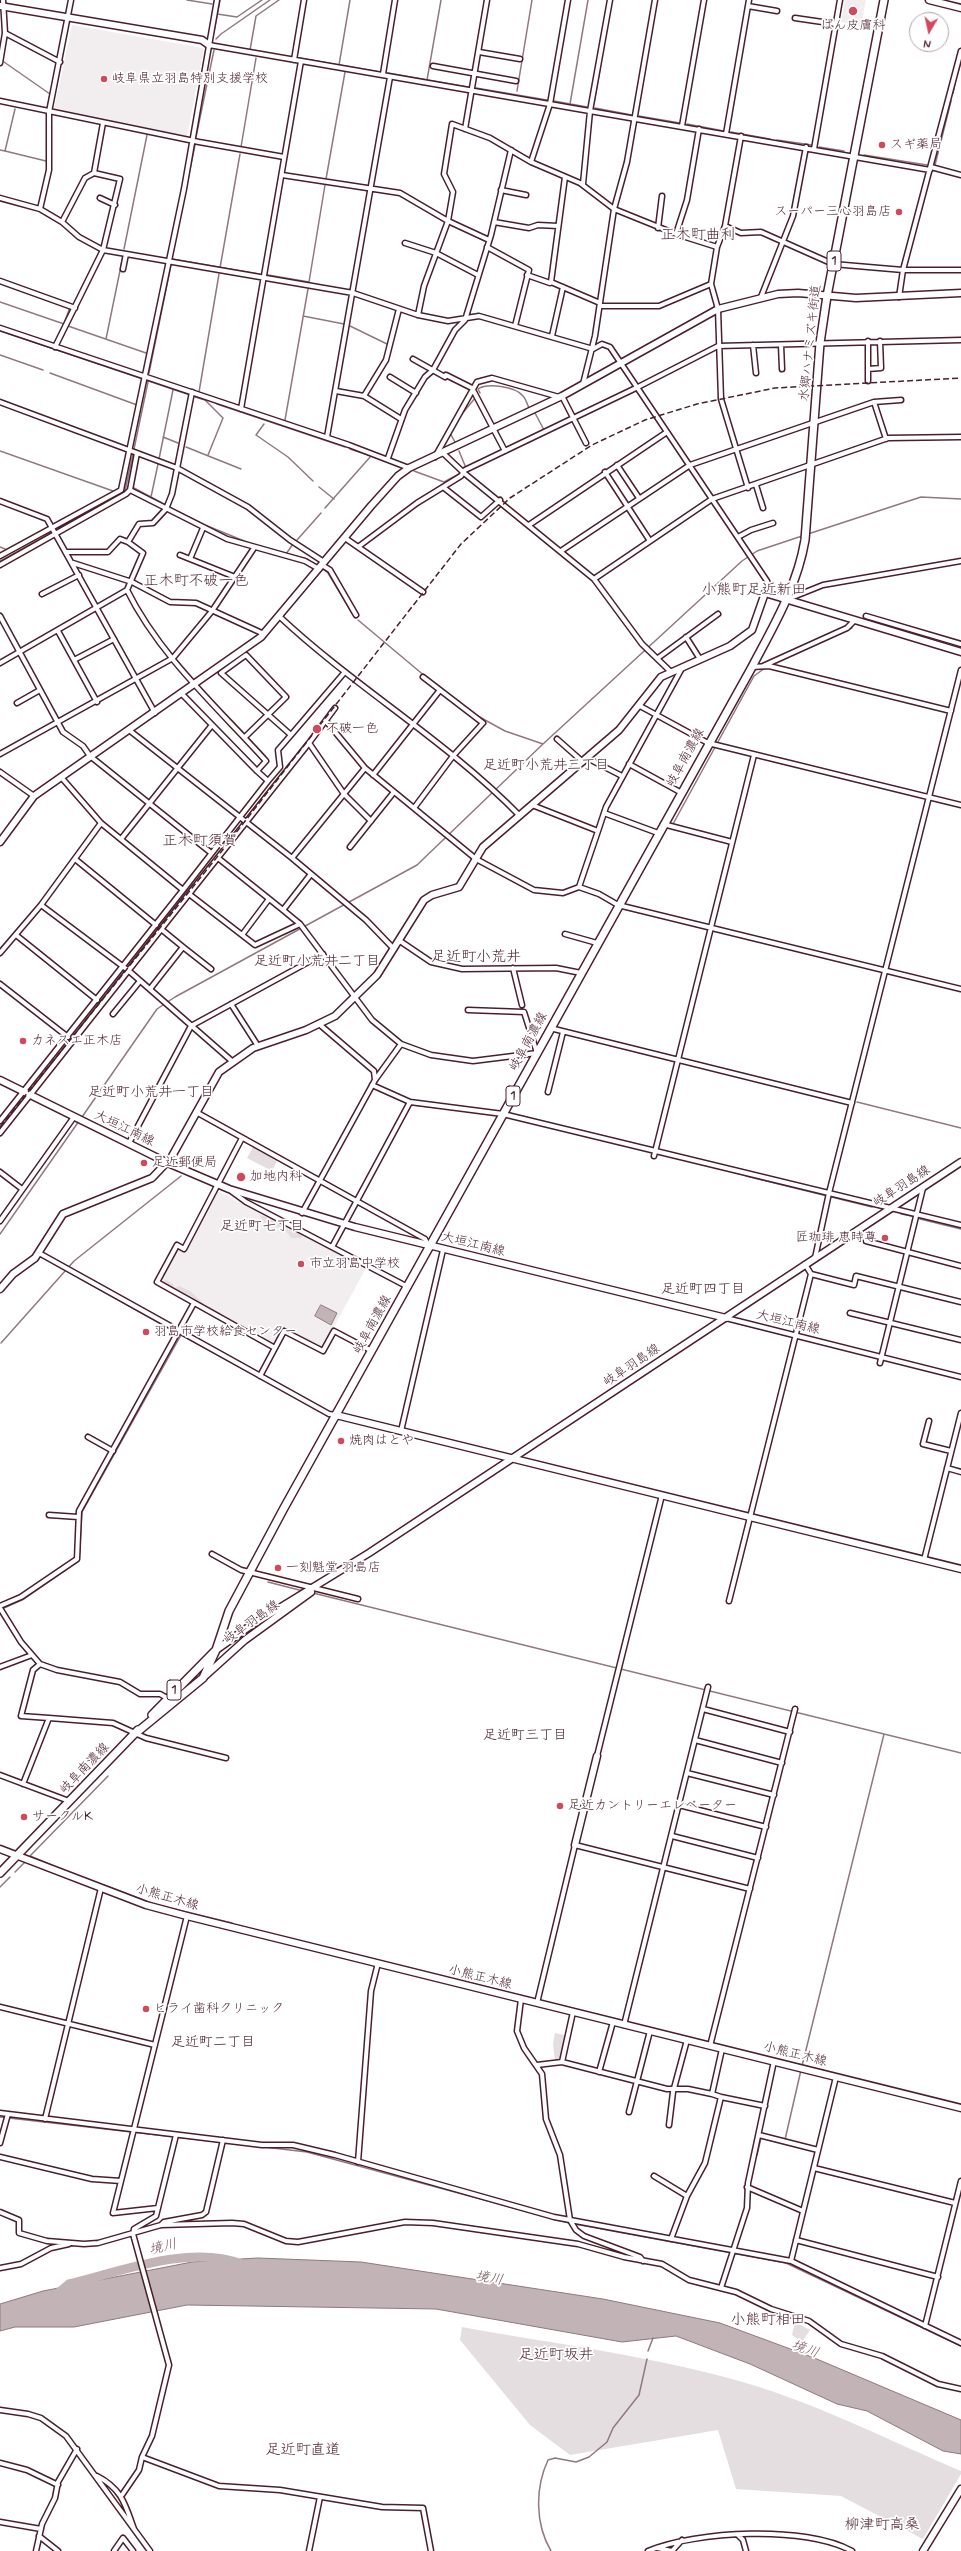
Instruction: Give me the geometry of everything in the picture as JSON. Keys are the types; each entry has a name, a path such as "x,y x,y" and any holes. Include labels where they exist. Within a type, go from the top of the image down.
{"main road":[{"name":"水郷ハナミズキ街道","path":"806,525 820,343 827,296 853,156 884,0"},
{"name":"岐阜南濃線","path":"136,1733 203,1678 216,1650 229,1611 250,1572 680,792 752,667 787,600 801,565 806,525"},
{"name":"岐阜南濃線","path":"0,1872 136,1733 166,1698 216,1650"}],"street":[{"path":"40,209 49,170 49,112 69,18 71,0"},
{"path":"0,556 121,490 192,140 217,0"},
{"path":"294,60 304,0"},
{"path":"383,74 396,0"},
{"path":"465,129 487,0"},
{"path":"531,162 550,104 568,0"},
{"path":"583,184 590,111 610,0"},
{"path":"583,385 593,349 614,209 627,162 655,0"},
{"path":"682,126 704,0"},
{"path":"726,134 749,0"},
{"path":"814,149 840,0"},
{"path":"929,0 961,8"},
{"path":"0,63 5,33 2,4 69,18 202,40 210,46 383,74 390,77 806,147 961,175"},
{"path":"748,6 777,11"},
{"path":"795,18 836,24"},
{"path":"5,33 60,62"},
{"path":"479,52 520,58"},
{"path":"899,297 903,270 961,52"},
{"path":"241,409 301,61"},
{"path":"433,66 516,80"},
{"path":"327,437 390,77"},
{"path":"0,101 103,123 284,157"},
{"path":"94,174 103,123"},
{"path":"418,315 424,286 448,221 453,192 444,174 452,124 490,138 531,162 583,184 614,209 658,228 717,247"},
{"path":"676,234 687,200 699,129"},
{"path":"740,136 725,226 717,247 712,284 718,309 718,346 721,399 737,447 748,488"},
{"path":"761,297 793,216 806,147"},
{"path":"388,458 401,419 425,377 432,371 454,330 465,320 487,248 511,150"},
{"path":"55,347 103,250 120,179 94,174 85,178 62,222"},
{"path":"282,175 400,193 448,221 489,240"},
{"path":"551,282 565,177"},
{"path":"501,190 526,195"},
{"path":"658,228 662,196"},
{"path":"0,198 40,209 62,222 79,237 103,250 353,293 418,315 448,322 465,320 479,316 593,349 602,344 610,347 690,464 767,581 768,586 752,630 730,646 684,664 656,682 640,706 619,730 483,848 459,887 432,895 424,900 400,941 377,975 335,1016 319,1024 258,1046 218,1072 168,1163 152,1178 63,1214 39,1253 7,1280 0,1289"},
{"path":"100,198 115,205"},
{"path":"494,222 529,228 538,225 558,226"},
{"path":"725,226 742,233 761,232 782,243 833,264 903,270 961,270"},
{"path":"405,243 436,253 478,275"},
{"path":"487,248 529,270 515,326"},
{"path":"123,269 126,254"},
{"path":"528,275 563,287 600,305 659,306 712,284"},
{"path":"0,281 75,308"},
{"path":"552,336 563,287"},
{"path":"0,842 34,796 90,756 155,713 264,634 395,480 409,468 583,385 718,309 761,297 798,293 856,298 961,293"},
{"path":"364,396 386,360 399,309"},
{"path":"0,328 327,437 388,458 409,468"},
{"path":"358,547 464,473 505,451 638,387 718,346 868,341 961,340"},
{"path":"868,341 868,381"},
{"path":"868,369 881,368 880,341"},
{"path":"753,345 756,373"},
{"path":"781,345 782,369"},
{"path":"413,359 432,371 472,388 495,428 505,451"},
{"path":"390,377 416,393"},
{"path":"434,457 472,388 477,382 492,378 560,396 574,418 586,443"},
{"path":"336,391 364,396 401,419"},
{"path":"128,542 139,524 153,523 166,509 172,494 178,468 192,392"},
{"path":"561,551 690,464 874,402 901,400"},
{"path":"0,402 178,468 248,507 322,565 334,577 356,615"},
{"path":"874,402 886,439"},
{"path":"529,525 605,472 667,432"},
{"path":"594,580 712,499 748,488 886,439 961,437"},
{"path":"0,565 126,494 130,490 137,453"},
{"path":"443,453 464,473 500,500 594,580 642,644 671,672"},
{"path":"617,464 639,498"},
{"path":"605,472 650,541"},
{"path":"756,485 764,508"},
{"path":"443,487 482,516 500,500"},
{"path":"130,490 203,528 254,548 322,565"},
{"path":"0,501 47,519 53,527 155,713"},
{"path":"738,537 751,530 773,523"},
{"path":"190,559 203,528"},
{"path":"345,538 424,592"},
{"path":"0,663 97,609 127,590 132,582 143,554 128,542 120,539 108,552 67,552"},
{"path":"0,754 97,702 173,658 212,611 254,548"},
{"path":"180,555 234,577"},
{"path":"787,600 823,585 961,562"},
{"path":"73,563 132,582 170,602 196,604 264,634"},
{"path":"42,594 79,575"},
{"path":"127,590 139,614 173,658 266,761 257,771"},
{"path":"765,592 787,600 961,652"},
{"path":"658,658 718,614"},
{"path":"0,616 63,732 83,746 90,756 210,852"},
{"path":"280,616 344,673 453,756 498,793 520,816"},
{"path":"866,616 961,644"},
{"path":"761,667 847,628 855,620"},
{"path":"58,631 97,702"},
{"path":"686,637 700,659"},
{"path":"74,660 114,639"},
{"path":"245,737 266,715 286,697 246,655 220,673 266,715 291,735"},
{"path":"579,887 604,813 622,776 684,664"},
{"path":"752,667 769,666 951,711"},
{"path":"815,1258 829,1195 961,670"},
{"path":"0,1121 124,968 182,890 241,819 280,766 278,750 344,673"},
{"path":"414,808 453,756 483,723 423,677"},
{"path":"17,703 40,690"},
{"path":"373,775 440,690"},
{"path":"181,693 268,781"},
{"path":"640,706 708,743 961,805"},
{"path":"0,1133 161,929 247,823 335,708"},
{"path":"326,721 365,768 476,859 534,890 563,893 579,887 599,894 618,905 961,989"},
{"path":"121,839 212,725"},
{"path":"129,730 292,858 366,920 394,949"},
{"path":"557,739 585,760 622,776"},
{"path":"309,743 344,794 371,821"},
{"path":"655,1153 677,1059 754,755"},
{"path":"629,764 680,792"},
{"path":"292,858 365,768"},
{"path":"0,772 34,796"},
{"path":"61,777 101,823 182,890"},
{"path":"350,847 394,792"},
{"path":"532,805 598,831"},
{"path":"604,813 658,833"},
{"path":"0,953 41,905 101,823"},
{"path":"663,824 732,842"},
{"path":"218,858 300,924 372,1020 402,1044 430,1055 473,1061 537,1053 524,1012 468,1010"},
{"path":"75,860 156,926"},
{"path":"283,910 311,874"},
{"path":"189,894 256,945 300,924"},
{"path":"242,935 269,899"},
{"path":"41,905 129,971 233,1062"},
{"path":"161,929 211,969"},
{"path":"565,934 598,942"},
{"path":"16,935 97,1000"},
{"path":"400,941 431,962 462,969 556,968 581,972"},
{"path":"150,989 183,947"},
{"path":"128,1143 191,1026 323,954"},
{"path":"512,968 522,1005"},
{"path":"113,1014 140,980"},
{"path":"0,984 68,1037"},
{"path":"231,1004 258,1046"},
{"path":"319,1024 374,1071 375,1080"},
{"path":"550,1028 852,1103"},
{"path":"548,1092 563,1032"},
{"path":"302,1213 372,1085 402,1044"},
{"name":"大垣江南線","path":"0,1080 168,1163 229,1189 302,1213 620,1294 726,1318 795,1338 961,1377"},
{"path":"372,1085 410,1102 503,1114 655,1153 961,1225"},
{"path":"332,1247 343,1224 410,1102"},
{"path":"195,1112 357,1200 425,1239 429,1246"},
{"path":"0,1221 74,1116"},
{"path":"242,1138 184,1249 177,1245 156,1282 275,1348"},
{"name":"岐阜羽島線","path":"216,1650 250,1626 315,1588 961,1162"},
{"path":"0,1172 22,1189"},
{"path":"881,1359 923,1187"},
{"path":"229,1189 246,1202 408,1287"},
{"path":"866,1242 961,1266"},
{"path":"401,1431 444,1250"},
{"path":"39,1253 329,1414 961,1569"},
{"path":"805,1264 811,1274 854,1285 856,1276 899,1288 961,1302"},
{"path":"729,1601 811,1274"},
{"path":"166,1698 160,1694 140,1694 120,1682 57,1670 40,1664 14,1632 0,1607 21,1597 77,1559 79,1511 194,1303"},
{"path":"850,1313 961,1340"},
{"path":"260,1376 284,1331 322,1351 334,1331 372,1352"},
{"path":"924,1560 961,1413"},
{"path":"929,1421 923,1444 951,1451"},
{"path":"88,1437 112,1451"},
{"path":"947,1468 961,1472"},
{"path":"537,2003 662,1495"},
{"path":"50,1515 78,1517"},
{"path":"212,1554 250,1572 358,1599"},
{"name":"岐阜羽島線","path":"203,1678 245,1640 306,1598 315,1588"},
{"path":"0,1667 32,1655"},
{"path":"40,1664 33,1670 21,1716 113,1723 146,1738 226,1758"},
{"path":"624,2025 680,1805 708,1687"},
{"path":"703,1709 790,1732"},
{"path":"710,2046 795,1709"},
{"path":"24,1784 49,1718"},
{"path":"695,1740 782,1763"},
{"path":"687,1773 774,1795"},
{"path":"0,1775 70,1801"},
{"path":"680,1805 766,1827"},
{"path":"672,1836 758,1858"},
{"path":"575,1844 750,1889"},
{"name":"小熊正木線","path":"0,1849 146,1905 961,2108"},
{"path":"45,2119 102,1888"},
{"path":"158,2208 113,2213 187,1916"},
{"path":"358,2162 371,1991 378,1963"},
{"path":"521,1999 517,2031 524,2048 537,2065 544,2085 546,2119 560,2155 570,2220 576,2230 584,2236 640,2257 643,2261"},
{"path":"0,2007 155,2045"},
{"path":"562,2062 573,2012"},
{"path":"599,2072 613,2022"},
{"path":"629,2112 650,2031"},
{"path":"669,2125 675,2089 687,2040"},
{"path":"712,2094 722,2049"},
{"path":"537,2065 562,2062 667,2089 712,2094 765,2106"},
{"path":"721,2288 747,2208 747,2187 774,2062"},
{"path":"791,2261 836,2077"},
{"path":"671,2239 687,2196 705,2163 722,2097"},
{"path":"0,2113 262,2145 293,2145 570,2220 732,2252 791,2261 961,2343"},
{"path":"0,2143 8,2114"},
{"path":"122,2495 139,2470 142,2458 155,2430 169,2365 159,2321 133,2234 134,2229 154,2219 176,2135"},
{"path":"759,2135 818,2150"},
{"path":"161,2225 164,2222 202,2215 206,2212 223,2140"},
{"path":"0,2157 92,2179 121,2181"},
{"path":"814,2168 961,2203"},
{"path":"654,2176 687,2196"},
{"path":"925,2326 961,2181"},
{"path":"747,2187 803,2211"},
{"path":"0,2212 18,2220 19,2233 46,2240 72,2243 98,2243 161,2225 244,2224 280,2238 298,2242 377,2226 405,2222 433,2223 578,2244 643,2261 662,2264 683,2277 736,2292 770,2309 809,2321 841,2344 882,2356 938,2384 961,2389"},
{"path":"796,2240 938,2277"},
{"path":"0,2268 21,2264 51,2248 72,2243"},
{"path":"0,2410 28,2414 41,2418 66,2436 77,2449 136,2534 150,2551"},
{"path":"36,2551 41,2529 55,2498 62,2472 77,2449"},
{"path":"142,2458 219,2486 280,2490 382,2507 423,2508 431,2551"},
{"path":"0,2463 27,2470 58,2485"},
{"path":"95,2475 108,2482 122,2495 136,2534"},
{"path":"923,2551 961,2489"},
{"path":"309,2551 320,2497"},
{"path":"0,2522 41,2529"},
{"path":"737,2534 743,2540 746,2551"},
{"path":"648,2551 682,2540 737,2534 803,2536 832,2542 852,2551"},
{"path":"39,2536 58,2551"},
{"path":"114,2551 123,2538 133,2551"},
{"path":"656,2548 672,2551 682,2540"}],"shaded area":[{"name":"ばん皮膚科","path":"845,0 866,0 861,26 841,22"},
{"path":"72,25 204,48 187,136 54,109"},
{"path":"253,1147 277,1161 272,1171 247,1158"},
{"path":"217,1191 366,1268 322,1349 282,1328 273,1344 158,1282 177,1249 185,1253"},
{"path":"259,1215 272,1220 291,1231 303,1235 301,1238 291,1238 287,1232 281,1228 267,1225"},
{"path":"166,1280 173,1284 174,1288 179,1286 190,1291 204,1304 221,1313 218,1314 162,1285 162,1282"},
{"path":"321,1305 337,1313 331,1325 315,1316"},
{"path":"555,2033 568,2036 562,2060 555,2061 553,2044"},
{"path":"258,2258 361,2262 603,2299 720,2323 812,2357 961,2420 961,2454 943,2451 867,2411 837,2404 750,2364 676,2336 622,2342 436,2309 187,2305 74,2327 15,2327 0,2331 0,2304 43,2291 192,2262"},
{"path":"795,2322 810,2330 802,2342 792,2335"},
{"path":"462,2327 676,2365 746,2383 801,2402 855,2424 961,2471 961,2474 923,2539 841,2496 736,2489 718,2430 570,2455 530,2425 460,2340"}],"waterway":[{"path":"187,0 212,4"},
{"path":"214,31 220,0"},
{"path":"217,14 237,17 262,0"},
{"path":"216,39 270,0"},
{"path":"250,50 256,16 279,0"},
{"path":"339,65 350,0"},
{"path":"427,80 441,0"},
{"path":"517,91 532,0"},
{"path":"570,104 588,0"},
{"path":"215,44 290,57"},
{"path":"196,137 214,50"},
{"path":"241,147 256,58"},
{"path":"299,58 380,72"},
{"path":"957,75 961,61"},
{"path":"4,62 50,94 47,110"},
{"path":"594,103 600,69"},
{"path":"326,179 345,72"},
{"path":"388,73 468,87"},
{"path":"953,93 955,83"},
{"path":"476,88 547,100"},
{"path":"554,101 587,107"},
{"path":"935,165 951,101"},
{"path":"595,108 632,115"},
{"path":"15,109 5,151 46,161"},
{"path":"639,116 680,123"},
{"path":"687,124 724,131"},
{"path":"731,132 770,139"},
{"path":"124,249 147,135"},
{"path":"777,140 812,145"},
{"path":"172,257 195,145"},
{"path":"819,147 844,151"},
{"path":"0,150 5,151"},
{"path":"220,268 240,154"},
{"path":"864,155 927,165"},
{"path":"268,275 309,282 325,185"},
{"path":"106,339 123,256"},
{"path":"172,259 259,274"},
{"path":"149,373 171,265"},
{"path":"199,392 219,274"},
{"path":"28,289 71,304 64,324"},
{"path":"285,420 308,289"},
{"path":"0,302 64,324"},
{"path":"303,316 344,324"},
{"path":"68,326 146,353"},
{"path":"350,326 387,344"},
{"path":"7,333 190,395"},
{"path":"0,355 43,370"},
{"path":"50,373 137,405"},
{"path":"134,449 148,382"},
{"path":"480,393 478,389 482,387 501,386 508,388 523,396 529,408"},
{"path":"159,459 173,390"},
{"path":"195,397 205,400 223,418 208,455"},
{"path":"461,415 476,397"},
{"path":"217,404 345,447"},
{"path":"535,413 544,430"},
{"path":"264,424 256,435 288,457 313,481"},
{"path":"450,433 455,442"},
{"path":"163,437 178,443"},
{"path":"186,447 241,469"},
{"path":"350,449 384,460"},
{"path":"0,451 113,491"},
{"path":"459,451 466,468"},
{"path":"60,528 125,491 133,454"},
{"path":"325,508 371,456"},
{"path":"151,497 158,464"},
{"path":"414,471 444,482 459,474"},
{"path":"319,487 334,499"},
{"path":"134,488 164,504"},
{"path":"808,534 921,497 961,499"},
{"path":"169,507 205,525 254,545"},
{"path":"297,540 321,513"},
{"path":"0,561 53,532"},
{"path":"82,1117 157,1009 175,997 417,865 543,744 742,561 757,551 802,536"},
{"path":"286,554 293,544"},
{"path":"0,547 5,549"},
{"path":"292,555 307,559 316,565"},
{"path":"323,569 328,573 352,613"},
{"path":"358,620 426,677"},
{"path":"810,647 852,628"},
{"path":"673,824 754,676 765,668"},
{"path":"474,714 505,731 543,744"},
{"path":"857,1102 961,1128"},
{"path":"413,1105 438,1108"},
{"path":"0,1234 79,1121"},
{"path":"603,1140 741,1174"},
{"path":"1,1343 74,1261 181,1176"},
{"path":"746,1176 872,1207"},
{"path":"901,1214 912,1216"},
{"path":"920,1219 961,1229"},
{"path":"79,1278 177,1333"},
{"path":"736,1323 961,1379"},
{"path":"181,1335 300,1400"},
{"path":"4,1608 24,1599 79,1561 82,1512 181,1335"},
{"path":"268,1582 303,1591"},
{"path":"313,1593 961,1753"},
{"path":"802,2066 884,1734"},
{"path":"65,1871 30,1856 108,1776"},
{"path":"15,1872 25,1862"},
{"path":"0,1887 10,1877"},
{"path":"84,1878 100,1884"},
{"path":"104,1885 154,1904 232,1923"},
{"path":"784,2144 801,2070"},
{"path":"0,2117 246,2145"},
{"path":"757,2155 761,2138 814,2151"},
{"path":"264,2147 307,2152 569,2223"},
{"path":"575,2224 786,2263 961,2346"},
{"name":"境川","path":"56,2295 69,2284 132,2267 178,2258 200,2257 221,2259 241,2264"},
{"path":"648,2351 653,2338"},
{"path":"551,2551 542,2529 539,2506 541,2482 548,2460 555,2458 576,2462 589,2457 607,2442 613,2428 639,2395 647,2359"}],"railway":[{"path":"0,1127 221,852 461,544 510,498 592,445 645,420 697,404 775,388 961,378"}],"place":[{"name":"ばん皮膚科","path":"853,11"},
{"name":"岐阜県立羽島特別支援学校","path":"104,79"},
{"name":"スギ薬局","path":"882,145"},
{"name":"スーパー三心羽島店","path":"899,212"},
{"name":"不破一色","path":"317,729"},
{"name":"カネスエ正木店","path":"23,1041"},
{"name":"足近郵便局","path":"144,1163"},
{"name":"加地内科","path":"241,1177"},
{"name":"匠珈琲 恵時尊","path":"885,1238"},
{"name":"市立羽島中学校","path":"301,1264"},
{"name":"羽島市学校給食センター","path":"146,1332"},
{"name":"焼肉はとや","path":"341,1441"},
{"name":"一刻魁堂 羽島店","path":"278,1568"},
{"name":"足近カントリーエレベーター","path":"560,1806"},
{"name":"サークルK","path":"24,1817"},
{"name":"ヒライ歯科クリニック","path":"146,2009"}],"district":[{"name":"正木町曲利","path":"698,236"},
{"name":"正木町不破一色","path":"196,582"},
{"name":"小熊町足近新田","path":"754,591"},
{"name":"足近町小荒井三丁目","path":"546,766"},
{"name":"正木町須賀","path":"200,842"},
{"name":"足近町小荒井","path":"476,958"},
{"name":"足近町小荒井二丁目","path":"317,962"},
{"name":"足近町小荒井一丁目","path":"151,1093"},
{"name":"足近町七丁目","path":"262,1227"},
{"name":"足近町四丁目","path":"703,1290"},
{"name":"足近町三丁目","path":"525,1736"},
{"name":"足近町二丁目","path":"213,2043"},
{"name":"小熊町相田","path":"768,2321"},
{"name":"足近町坂井","path":"556,2356"},
{"name":"足近町直道","path":"303,2451"},
{"name":"柳津町高桑","path":"882,2526"}]}
